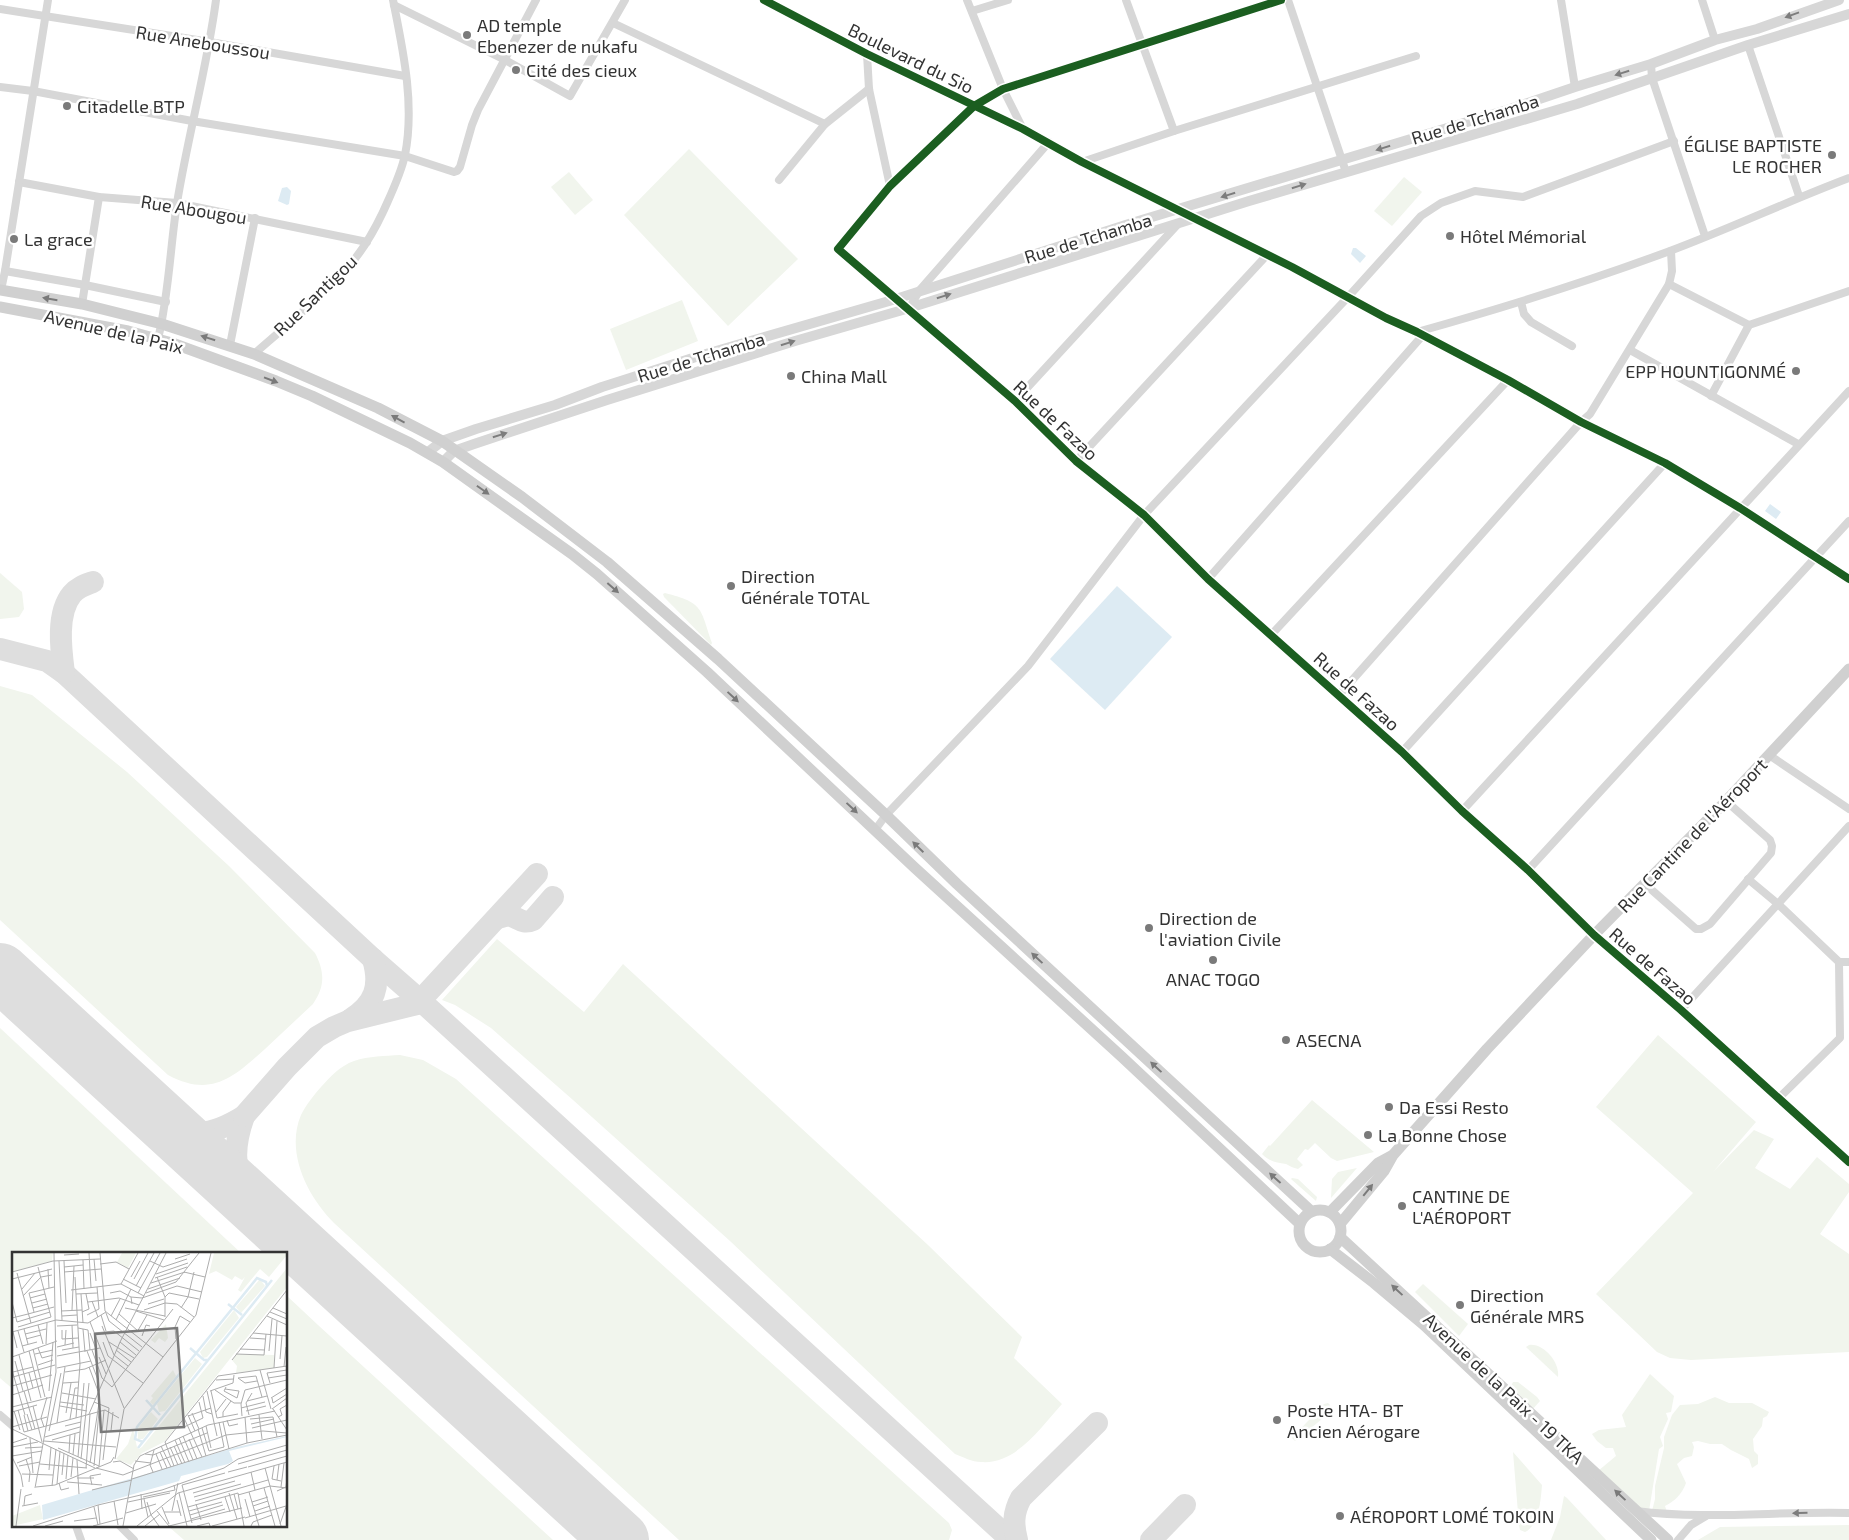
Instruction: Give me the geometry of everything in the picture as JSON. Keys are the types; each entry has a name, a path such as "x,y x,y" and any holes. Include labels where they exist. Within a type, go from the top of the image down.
{"main road":[{"path":"0,290 82,304 162,324 230,345 378,408 442,441 607,562 718,659 886,815 957,884 1311,1211"},
{"name":"Avenue de la Paix","path":"0,306 100,324 158,339 226,362 312,396 410,443 443,462 572,554 707,672 1300,1224"},
{"name":"Rue Cantine de l'Aéroport","path":"1393,1155 1487,1049 1594,935 1726,801 1849,669"},
{"path":"1330,1212 1378,1163 1393,1155"},
{"path":"1340,1224 1384,1171 1393,1155"},
{"path":"1324,1210 1330,1212 1340,1224 1338,1242 1330,1249 1318,1252 1311,1250 1300,1239 1299,1232 1302,1219 1311,1211 1324,1210"},
{"name":"Avenue de la Paix - 19 TKA","path":"1340,1237 1668,1540"},
{"name":"Avenue de la Paix - 19 TKA","path":"1330,1249 1424,1325 1650,1540"}],"street":[{"path":"0,290 5,272 48,0"},
{"path":"158,339 166,302 177,203 192,121 210,42 216,0"},
{"path":"0,87 33,91 192,121 405,156 454,172 457,171 475,117 536,0"},
{"path":"393,3 505,60 570,96 625,0"},
{"name":"Boulevard du Sio","path":"764,0 866,54 1049,142 1082,162 1195,218 1386,318 1420,333 1508,380 1580,422 1665,463 1740,508 1849,579"},
{"path":"967,0 1003,88 1023,129"},
{"path":"972,11 1008,0"},
{"path":"1126,0 1174,131"},
{"path":"890,186 974,106 1003,88 1281,0"},
{"path":"1288,0 1346,172"},
{"path":"1560,0 1576,87"},
{"path":"1702,0 1715,40"},
{"name":"Rue de Tchamba","path":"427,454 442,441 555,405 602,387 699,356 896,299 919,290 1507,110 1651,64 1715,40 1757,29 1839,0"},
{"name":"Rue Santigou","path":"254,354 329,287 350,265 367,242 386,205 405,156 408,123 405,76 393,3"},
{"name":"Rue Aneboussou","path":"0,10 210,42 405,76"},
{"name":"Rue de Tchamba","path":"443,462 454,451 607,400 1195,218 1568,106 1748,45 1849,14"},
{"path":"613,23 825,124"},
{"path":"1748,45 1799,196"},
{"path":"866,54 869,89 890,186"},
{"path":"1082,162 1174,131 1416,56"},
{"path":"1651,64 1652,78 1705,236"},
{"path":"779,180 825,124 869,89"},
{"path":"875,830 886,815 1028,666 1144,515 1421,216 1441,203 1476,191 1523,197 1674,141"},
{"path":"908,308 919,290 1049,142"},
{"path":"1208,579 1420,333 1521,302 1671,250 1799,196 1849,178"},
{"name":"Rue Abougou","path":"19,182 99,197 177,203 367,242"},
{"name":"Rue de Fazao","path":"890,186 838,250 1015,401 1076,461 1144,515 1208,579 1402,752 1462,811 1528,870 1594,935 1681,1010 1849,1162"},
{"path":"82,304 99,197"},
{"path":"230,345 255,218"},
{"path":"1015,401 1179,223"},
{"path":"1339,694 1580,422 1590,414 1669,284 1672,271 1671,250"},
{"path":"1076,461 1267,255"},
{"path":"5,272 85,285 166,302"},
{"path":"1669,284 1749,325"},
{"path":"1712,396 1749,325 1849,291"},
{"path":"1521,302 1524,314 1531,322 1572,346"},
{"path":"1630,350 1798,444"},
{"path":"1270,635 1508,380"},
{"path":"1462,811 1798,444 1849,391"},
{"path":"1402,752 1665,463"},
{"path":"1528,870 1849,521"},
{"path":"1769,755 1848,806"},
{"path":"1645,884 1696,929 1701,929 1710,924 1771,853 1772,846 1770,840 1726,801"},
{"path":"1681,1010 1849,826"},
{"path":"1748,879 1778,904 1840,962 1849,962"},
{"path":"1840,962 1840,1038"},
{"path":"1779,1098 1840,1038 1849,1038"},
{"path":"0,1415 12,1425"},
{"path":"1636,1511 1666,1515 1706,1516 1819,1512 1849,1513"},
{"path":"1678,1540 1691,1525 1706,1516"},
{"path":"77,1528 81,1540"},
{"path":"122,1528 134,1540"}],"shaded area":[{"path":"689,149 798,259 728,326 624,215"},
{"path":"569,172 593,200 575,215 551,187"},
{"path":"1404,177 1422,192 1392,226 1374,211"},
{"path":"287,187 291,191 289,204 287,205 278,201 282,188"},
{"path":"1353,248 1356,248 1366,256 1360,263 1351,254"},
{"path":"682,300 698,341 626,370 610,329"},
{"path":"1770,504 1781,512 1776,519 1765,511"},
{"path":"0,573 22,592 24,609 19,617 0,619"},
{"path":"1117,586 1172,637 1105,710 1050,659"},
{"path":"663,594 687,600 699,609 712,643 711,645 664,597"},
{"path":"0,686 32,695 127,772 229,866 315,953 321,967 322,985 313,1004 232,1076 221,1082 197,1085 183,1082 168,1075 0,920"},
{"path":"497,939 584,1012 623,964 928,1245 1022,1337 1014,1358 1062,1404 1027,1443 1005,1457 994,1461 978,1462 955,1454 730,1241 573,1100 491,1028 455,1005 442,1000"},
{"path":"0,1028 240,1252 12,1252 12,1388 0,1378"},
{"path":"1658,1035 1756,1122 1713,1172 1754,1130 1774,1139 1755,1168 1790,1189 1817,1157 1849,1184 1849,1192 1820,1234 1849,1254 1849,1352 1691,1360 1670,1358 1657,1352 1596,1294 1693,1193 1596,1107"},
{"path":"400,1055 423,1060 456,1079 949,1523 952,1530 949,1540 679,1540 334,1223 324,1212 308,1187 302,1174 296,1144 297,1129 301,1115 308,1104 332,1075 349,1063 371,1057"},
{"path":"1312,1100 1374,1152 1337,1161 1315,1143 1308,1150 1305,1149 1297,1159 1303,1165 1298,1169 1265,1157 1262,1154 1269,1145"},
{"path":"1357,1168 1331,1198 1332,1179 1338,1172"},
{"path":"1291,1179 1298,1179 1317,1197 1316,1201"},
{"path":"1423,1284 1468,1324 1459,1336 1415,1292"},
{"path":"288,1297 553,1540 184,1540 170,1528 288,1528"},
{"path":"1529,1345 1540,1347 1550,1355 1554,1360 1558,1377 1526,1347"},
{"path":"1650,1374 1674,1396 1671,1412 1666,1413 1668,1419 1660,1437 1663,1446 1659,1449 1649,1511 1638,1511 1598,1471 1616,1456 1613,1448 1606,1448 1592,1434 1599,1430 1626,1427 1622,1415"},
{"path":"1513,1382 1518,1382 1540,1401 1532,1410 1511,1386"},
{"path":"1715,1397 1729,1403 1752,1403 1769,1412 1763,1418 1762,1426 1753,1439 1754,1451 1758,1455 1758,1464 1752,1468 1749,1459 1722,1444 1692,1442 1694,1447 1692,1456 1684,1458 1677,1464 1686,1483 1682,1491 1665,1506 1667,1512 1652,1511 1655,1499 1655,1486 1664,1448 1664,1437 1672,1415 1680,1405 1698,1404"},
{"path":"1328,1403 1331,1409 1327,1414 1295,1441 1292,1438 1324,1404"},
{"path":"1513,1452 1542,1485 1536,1518 1530,1529 1525,1532 1520,1530 1519,1525"},
{"path":"1564,1496 1606,1540 1551,1540 1560,1517"},
{"path":"1849,1525 1849,1540 1698,1540 1720,1527"}],"taxiway":[{"path":"64,673 61,632 64,611 72,594 82,586 93,582"},
{"path":"0,649 47,661 64,673 373,959 1011,1540"},
{"path":"244,1116 287,1067 317,1037 348,1021 417,1004 537,874"},
{"path":"498,918 508,915 526,922 533,920 553,897"},
{"path":"351,1019 366,1007 374,994 376,978 373,959"},
{"path":"148,1108 173,1125 194,1132 217,1130 244,1116 237,1146 236,1159 238,1171 249,1194 269,1217"},
{"path":"1017,1540 1014,1519 1021,1498 1097,1423"},
{"path":"1151,1540 1185,1505"}],"runway":[{"path":"0,972 620,1540"}],"cycle path":[{"path":"764,0 867,54 1023,129 1082,162 1292,267 1386,318 1417,332 1508,380 1581,422 1665,463 1740,508 1849,579"},
{"path":"1281,0 1003,89 974,106 890,186 838,249 1015,401 1076,461 1144,515 1208,579 1402,752 1462,811 1528,870 1594,935 1681,1010 1849,1162"}],"place":[{"name":"AD temple Ebenezer de nukafu","path":"467,35"},
{"name":"Cité des cieux","path":"516,70"},
{"name":"Citadelle BTP","path":"67,106"},
{"name":"ÉGLISE BAPTISTE LE ROCHER","path":"1832,155"},
{"name":"Hôtel Mémorial","path":"1450,236"},
{"name":"La grace","path":"14,239"},
{"name":"EPP HOUNTIGONMÉ","path":"1796,371"},
{"name":"China Mall","path":"791,376"},
{"name":"Direction Générale TOTAL","path":"731,586"},
{"name":"Direction de l'aviation Civile","path":"1149,928"},
{"name":"ANAC TOGO","path":"1213,960"},
{"name":"ASECNA","path":"1286,1040"},
{"name":"Da Essi Resto","path":"1389,1107"},
{"name":"La Bonne Chose","path":"1368,1135"},
{"name":"CANTINE DE L'AÉROPORT","path":"1402,1206"},
{"name":"Direction Générale MRS","path":"1460,1305"},
{"name":"Poste HTA- BT Ancien Aérogare","path":"1277,1420"},
{"name":"AÉROPORT LOMÉ TOKOIN","path":"1340,1516"}]}
